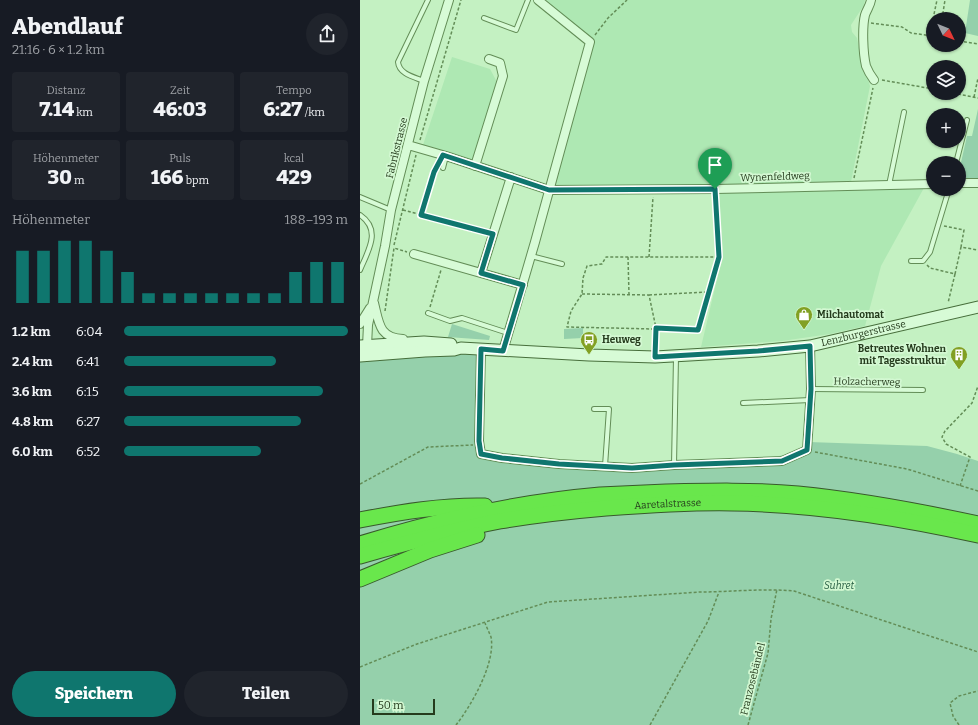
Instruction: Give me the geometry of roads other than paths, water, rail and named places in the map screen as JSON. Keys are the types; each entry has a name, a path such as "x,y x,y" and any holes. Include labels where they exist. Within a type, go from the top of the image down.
{"highway":[{"name":"Aaretalstrasse","path":"360,544 435,523 514,506 600,495 710,490 797,494 858,501 978,524"},
{"name":"Aaretalstrasse","path":"360,556 423,538 466,528 553,513 644,505 693,503 778,505 854,512 927,524 978,535"},
{"path":"360,520 417,511 465,506 514,506"},
{"path":"360,579 430,550 484,532 553,513"}],"main road":[{"name":"Lenzburgerstrasse","path":"363,351 454,350 461,348 588,355 655,357 676,356 810,346 978,307"},
{"name":"Lenzburgerstrasse","path":"363,351 424,342 455,344 461,348"}],"street":[{"name":"Fabrikstrasse","path":"363,351 374,302 391,210 424,81 449,0"},
{"path":"503,351 523,285 590,42 538,0"},
{"path":"872,0 866,14 863,27 866,66 874,80"},
{"path":"475,166 503,76 500,63 489,59"},
{"name":"Wynenfeldweg","path":"408,146 549,190 715,189 926,184"},
{"path":"481,273 511,177"},
{"path":"966,183 978,183"},
{"path":"414,254 523,285"},
{"name":"Fabrikstrasse","path":"360,324 374,302"},
{"name":"Fabrikstrasse","path":"374,302 379,322 384,332 388,336 395,339 417,340 424,342"},
{"path":"481,349 481,454 502,458 559,464 632,468 782,461 807,450 811,389 810,346"}],"lane":[{"path":"424,81 403,72 398,67 398,62 428,0"},
{"path":"484,18 516,30 528,0"},
{"path":"889,185 904,112"},
{"path":"443,168 444,156"},
{"path":"911,261 923,261 930,252 947,196"},
{"path":"360,197 391,210"},
{"path":"360,215 367,220 372,230 372,240 360,270"},
{"path":"531,256 562,264"},
{"path":"428,313 450,320 462,318 509,333"},
{"path":"674,465 676,356"},
{"name":"Holzacherweg","path":"811,389 922,390"},
{"path":"743,403 810,400"},
{"path":"594,409 609,409 604,467"}],"place":[{"name":"Milchautomat","path":"804,330"},
{"name":"Heuweg","path":"589,355"},
{"name":"Betreutes Wohnen mit Tagesstruktur","path":"959,370"}],"park label":[{"name":"Suhret","path":"839,586"}]}
